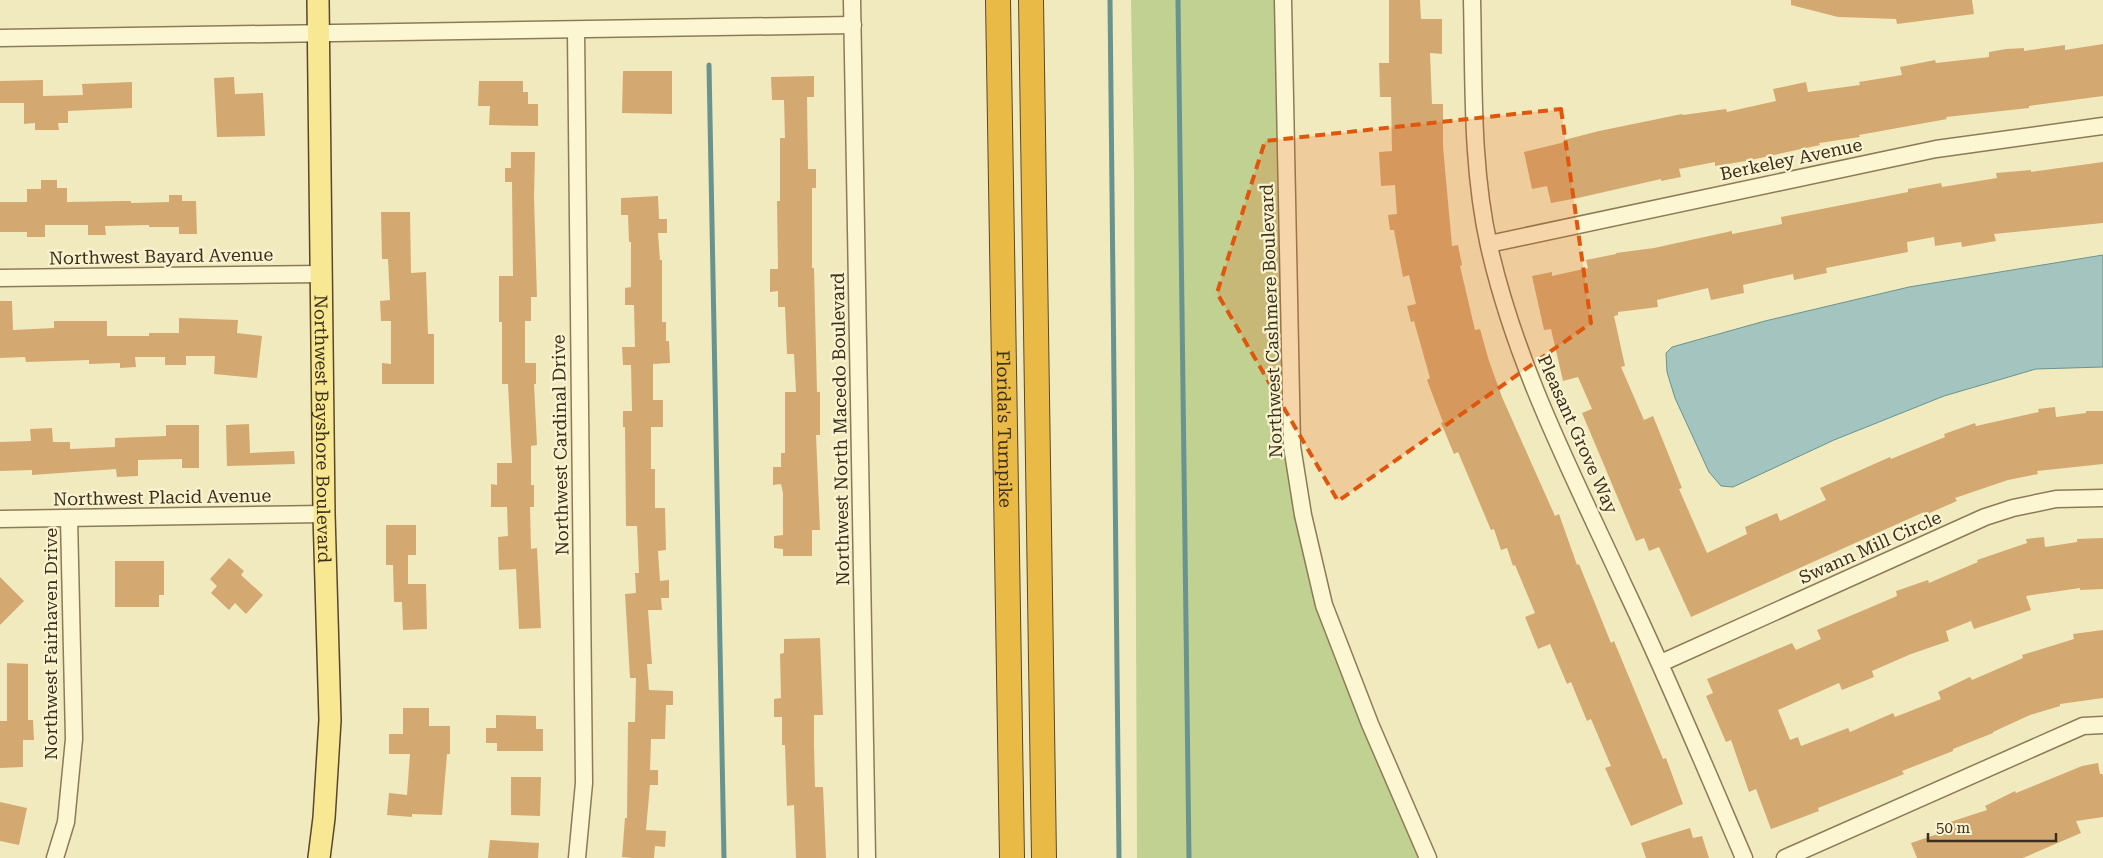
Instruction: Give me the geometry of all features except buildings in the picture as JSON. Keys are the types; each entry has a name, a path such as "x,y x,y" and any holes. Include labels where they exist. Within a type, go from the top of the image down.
{"highway":[{"name":"Florida's Turnpike","path":"998,0 1012,858"},
{"name":"Florida's Turnpike","path":"1031,0 1044,858"}],"main road":[{"name":"Northwest Bayshore Boulevard","path":"318,0 324,514 330,720 324,818 319,858"}],"street":[{"name":"Northwest North Macedo Boulevard","path":"852,0 867,858"},
{"name":"Northwest Cashmere Boulevard","path":"1283,0 1292,446 1303,515 1324,605 1370,724 1428,858"},
{"name":"Pleasant Grove Way","path":"1472,0 1475,123 1480,195 1501,296 1547,419 1661,663 1744,858"},
{"path":"0,38 576,31 853,25"},
{"name":"Northwest Cardinal Drive","path":"576,31 584,784 577,858"},
{"name":"Berkeley Avenue","path":"1489,244 1936,149 2103,126"},
{"name":"Northwest Bayard Avenue","path":"0,278 322,274"},
{"name":"Swann Mill Circle","path":"1661,663 1985,517 2013,508 2056,499 2103,498"},
{"name":"Northwest Placid Avenue","path":"0,520 324,514"},
{"name":"Northwest Fairhaven Drive","path":"55,858 66,822 74,739 69,518"},
{"path":"1784,858 2082,726 2103,725"}],"highlighted area":[{"path":"1561,109 1591,323 1338,501 1217,293 1265,141"}],"green space":[{"path":"1131,0 1274,0 1283,446 1295,518 1316,609 1362,728 1418,858 1137,858 1134,175"}],"water":[{"path":"2103,255 2103,367 2036,369 1944,396 1834,440 1733,487 1721,486 1709,472 1675,398 1667,372 1666,353 1672,347 1765,321 1909,287"}],"waterway":[{"path":"1110,0 1119,858"},
{"path":"1178,0 1189,858"},
{"path":"709,65 724,858"}]}
